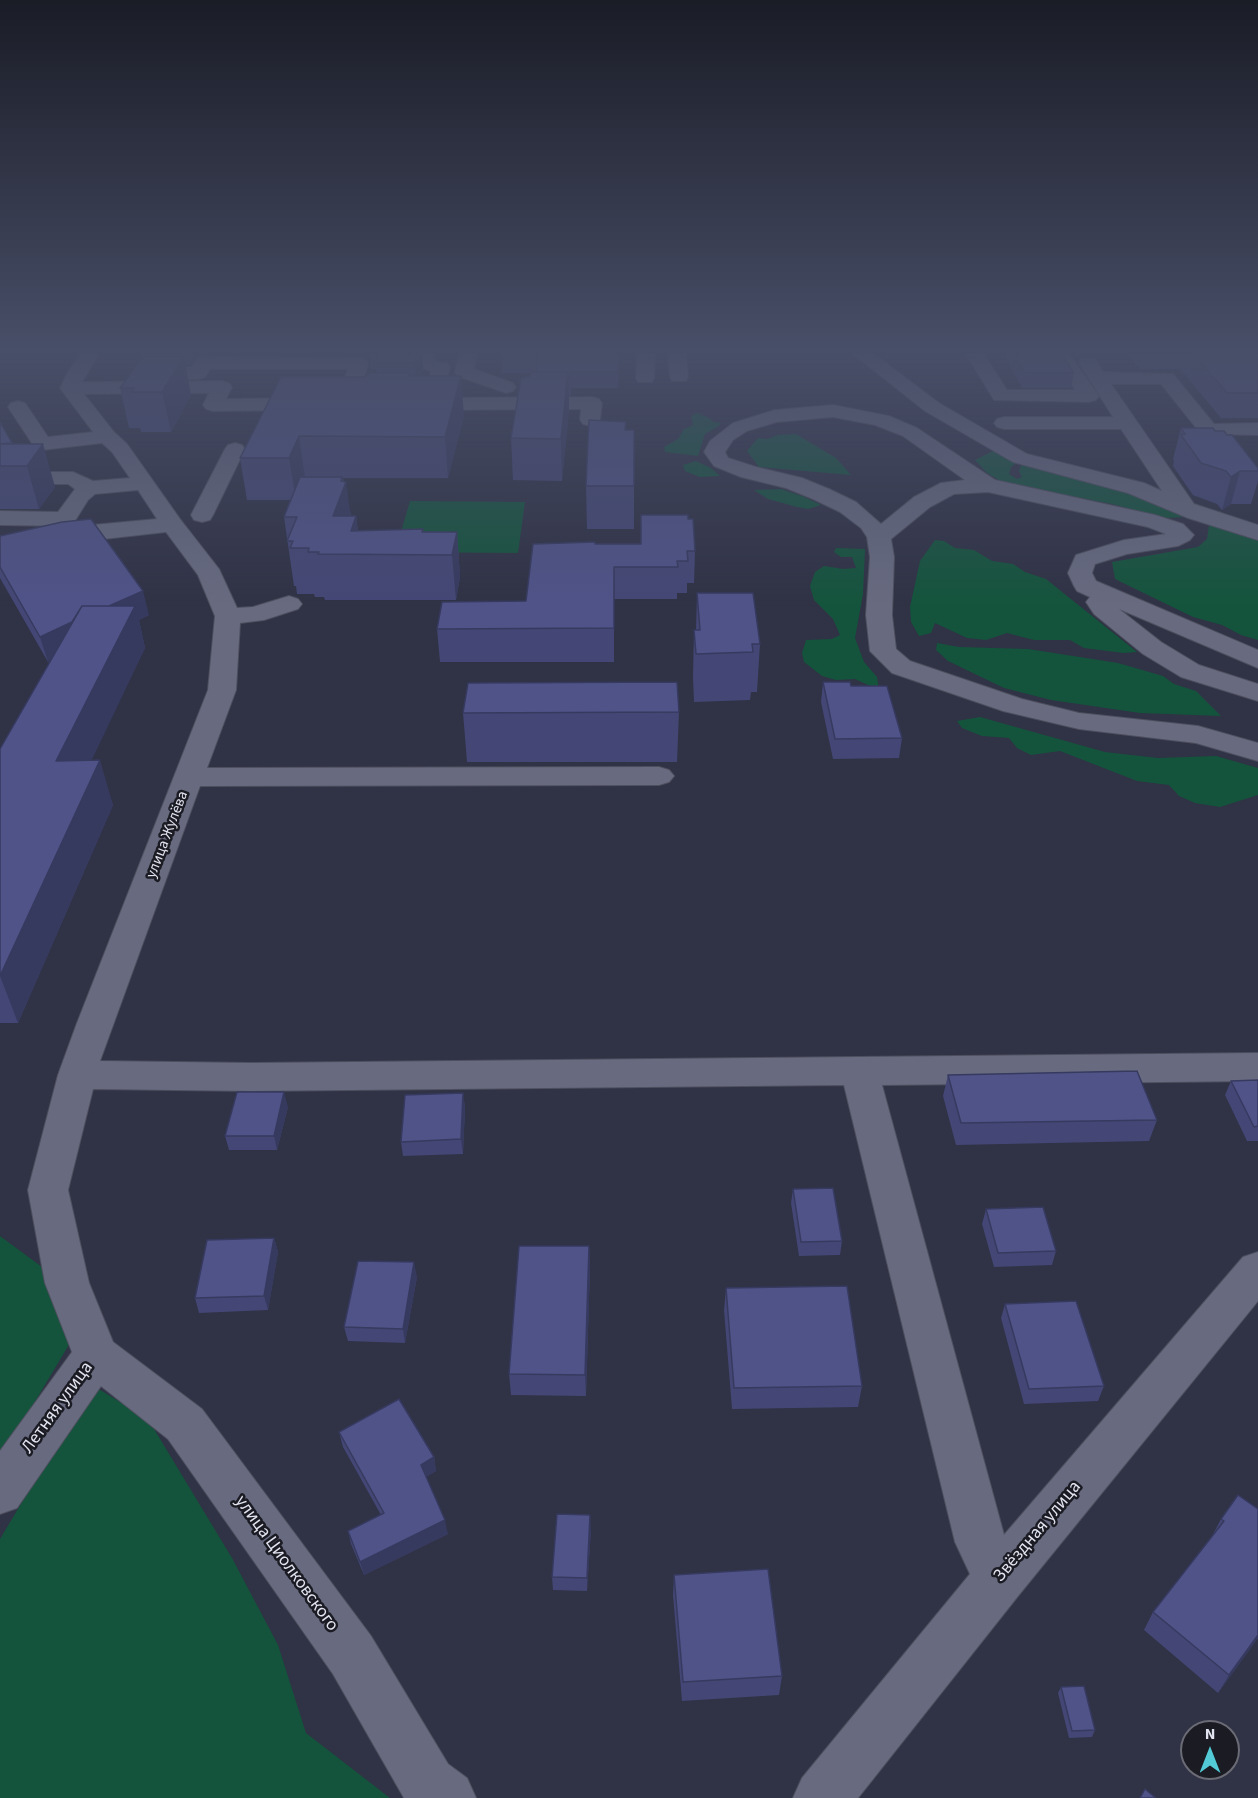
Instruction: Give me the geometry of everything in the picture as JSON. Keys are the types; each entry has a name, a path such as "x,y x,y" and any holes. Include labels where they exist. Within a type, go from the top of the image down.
{"street":[{"path":"38,438 42,444 92,438"},
{"name":"улица Жулёва","path":"96,1355 67,1283 48,1190 77,1075 222,690 228,616 210,574 172,524 120,448 109,438"},
{"path":"726,438 717,445 714,452 721,462 749,472 794,483 821,494 848,507 869,523 879,537 882,557 880,635 883,651 901,667 1013,705 1080,721 1198,735 1258,752"},
{"path":"918,438 988,485 1155,522 1175,529 1182,535 1170,542 1124,547 1084,560 1080,573 1086,586 1103,609 1162,654 1190,671 1258,693"},
{"path":"985,438 1020,458 1136,489 1186,509 1258,533"},
{"path":"1137,438 1186,509"},
{"path":"202,515 235,449"},
{"path":"1145,451 1167,451"},
{"path":"0,478 73,478 88,488"},
{"path":"55,532 79,496 88,488 143,483"},
{"path":"879,537 922,502 949,489 988,485"},
{"path":"0,518 55,532 172,524"},
{"path":"1086,586 1258,660"},
{"path":"228,616 255,615 289,604"},
{"path":"190,777 659,776"},
{"path":"77,1075 252,1077 1258,1067"},
{"path":"859,1070 980,1542 1000,1578"},
{"name":"Звёздная улица","path":"822,1798 1000,1578 1258,1270"},
{"name":"Летняя улица","path":"0,1491 96,1355"},
{"name":"улица Циолковского","path":"96,1355 185,1424 352,1655 428,1784 447,1798"}],"green space":[{"path":"704,438 698,456 665,452 664,447 678,439"},
{"path":"758,438 803,438 836,458 851,475 759,467 747,451"},
{"path":"995,450 1019,461 1011,467 1009,474 1017,479 1022,477 1019,471 1021,466 1027,464 1117,485 1187,517 1164,518 1112,504 1004,483 987,473 975,460"},
{"path":"696,461 711,468 720,476 700,477 685,471 683,465"},
{"path":"781,489 821,505 808,509 797,507 768,499 754,490"},
{"path":"410,501 525,502 518,553 395,552"},
{"path":"1210,519 1258,536 1258,640 1241,635 1222,625 1193,617 1115,579 1112,562 1198,547 1207,539"},
{"path":"935,540 944,541 955,548 974,550 992,561 1013,564 1025,572 1046,579 1137,652 1124,653 1084,648 1070,640 1034,640 1007,633 986,640 967,638 935,623 931,633 919,636 911,622 910,607 920,561"},
{"path":"836,548 865,549 863,594 855,638 864,662 877,677 879,690 855,679 836,680 822,676 804,662 802,653 806,640 832,639 840,635 833,619 814,600 810,586 815,572 824,566 843,569 856,568 852,557 841,557 834,552"},
{"path":"937,643 959,647 1028,649 1118,663 1163,676 1174,684 1196,691 1221,716 1140,713 1051,700 1004,688 948,661 936,650"},
{"path":"980,717 1105,752 1158,758 1216,756 1258,768 1258,795 1220,807 1195,803 1179,796 1169,785 1137,781 1060,751 1031,755 1017,748 1009,738 982,736 962,728 957,721"},
{"path":"0,1236 57,1278 70,1343 0,1460"},
{"path":"92,1385 148,1419 232,1558 278,1645 306,1733 390,1798 0,1798 0,1539"}],"building":[{"path":"0,438 9,438 12,443 0,444"},
{"path":"250,438 298,438 289,458 240,458"},
{"path":"511,438 561,438 561,439"},
{"path":"588,438 634,438 634,486 586,486"},
{"path":"1183,438 1234,438 1258,471 1240,471 1231,477 1226,471 1201,463"},
{"path":"0,444 43,444 27,466 0,466"},
{"path":"300,477 342,477 341,481 346,482 333,516 356,516 351,531 423,529 422,532 457,532 452,555 318,554 319,552 308,552 309,548 290,548 293,541 287,541 297,517 284,517"},
{"path":"641,515 688,515 688,519 693,519 695,551 687,551 688,561 677,561 678,567 614,567 614,628 437,629 442,602 526,601 533,544 595,542 595,544 641,544"},
{"path":"91,519 143,591 109,606 82,606 72,622 40,637 0,567 0,536 62,522"},
{"path":"697,593 753,593 760,644 752,644 753,652 696,654 694,630 700,630"},
{"path":"82,606 135,606 56,761 100,760 0,976 0,749"},
{"path":"677,682 679,712 463,713 468,683"},
{"path":"823,682 850,682 851,686 887,686 902,738 835,739"},
{"path":"1137,1071 1157,1120 961,1123 948,1075"},
{"path":"1258,1080 1258,1126 1254,1127 1231,1081"},
{"path":"237,1092 284,1092 274,1136 225,1136"},
{"path":"463,1093 461,1139 401,1142 405,1095"},
{"path":"833,1188 842,1241 801,1242 793,1189"},
{"path":"1043,1207 1056,1251 998,1253 986,1209"},
{"path":"274,1238 264,1296 195,1298 207,1240"},
{"path":"519,1246 589,1246 585,1375 509,1374"},
{"path":"358,1261 414,1262 403,1329 344,1327"},
{"path":"847,1286 862,1386 734,1388 726,1288"},
{"path":"1076,1301 1104,1386 1029,1389 1005,1304"},
{"path":"399,1399 434,1457 421,1465 445,1520 360,1562 348,1531 384,1513 339,1432"},
{"path":"1238,1495 1258,1509 1258,1635 1229,1675 1153,1612 1224,1521 1221,1519"},
{"path":"557,1514 590,1515 587,1578 552,1577"},
{"path":"768,1569 782,1676 683,1682 674,1575"},
{"path":"1084,1686 1095,1730 1072,1731 1061,1687"},
{"path":"1145,1789 1156,1798 1140,1798"}]}
